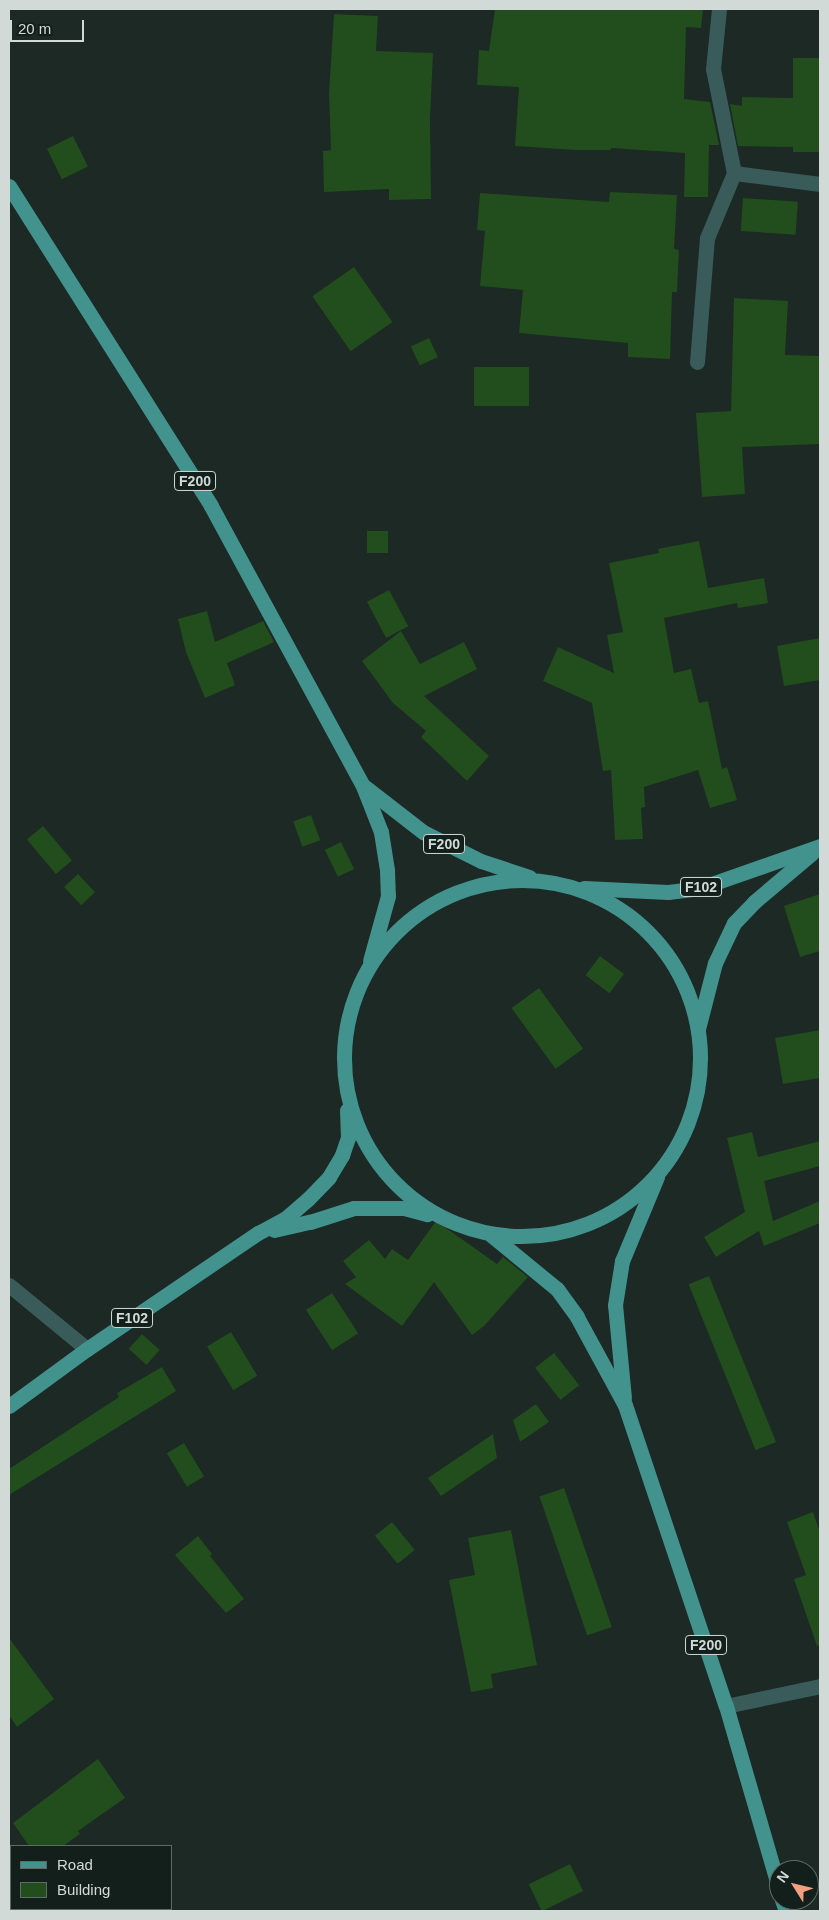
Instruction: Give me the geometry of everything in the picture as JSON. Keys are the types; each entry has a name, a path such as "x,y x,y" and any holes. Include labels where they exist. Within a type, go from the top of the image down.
{"main road":[{"name":"F200","path":"9,186 211,506 363,786 381,832 387,870 388,896 368,970"},
{"name":"F200","path":"363,786 423,832 452,848 481,861 537,880"},
{"name":"F102","path":"577,888 668,892 700,888 819,846"},
{"name":"F102","path":"698,1029 715,963 734,923 754,902 819,846"},
{"path":"537,880 577,888 621,909 658,941 684,982 698,1029 699,1080 686,1130 658,1173 611,1213 553,1234 491,1235 441,1218 408,1197 381,1169 361,1136 348,1099 344,1066 346,1033 353,1000 368,970 398,930 439,900 486,883 537,880"},
{"name":"F102","path":"9,1406 87,1349 258,1233 286,1218 328,1177 342,1155 348,1138 348,1099"},
{"name":"F200","path":"625,1405 615,1305 622,1260 658,1173"},
{"name":"F102","path":"258,1233 310,1222 354,1208 404,1208 441,1218"},
{"name":"F200","path":"491,1235 557,1289 577,1317 625,1405 726,1706 771,1860"}],"street":[{"path":"697,362 707,238 734,173 713,69 719,9"},
{"path":"734,173 820,184"},
{"path":"9,1285 87,1349"},
{"path":"726,1706 820,1686"}],"building":[{"path":"495,9 703,9 701,28 686,27 684,99 710,102 719,145 709,145 708,197 684,197 685,153 611,148 611,150 575,150 515,146 519,87 477,85 479,50 489,51"},
{"path":"334,14 378,16 376,51 433,53 430,119 431,199 389,200 389,189 324,192 323,151 331,150 329,93"},
{"path":"793,58 820,58 820,152 793,152 793,147 738,146 730,104 742,106 742,97 793,98"},
{"path":"73,136 88,167 62,179 47,149"},
{"path":"610,192 677,195 674,249 679,250 677,292 672,292 670,359 628,357 628,343 519,333 523,290 480,286 485,231 477,230 480,193 609,202"},
{"path":"743,198 798,202 796,235 741,231"},
{"path":"354,267 392,322 351,351 312,296"},
{"path":"734,298 788,301 785,355 820,356 820,444 742,447 745,494 702,497 696,413 731,411"},
{"path":"429,338 438,357 420,365 411,346"},
{"path":"474,367 529,367 529,406 474,406"},
{"path":"367,531 388,531 388,553 367,553"},
{"path":"699,541 708,588 764,578 768,603 738,608 737,603 664,618 674,673 691,669 699,703 708,701 722,769 727,767 737,800 710,808 698,770 644,787 645,807 641,808 643,839 615,840 611,770 603,771 592,703 543,681 558,647 614,673 607,635 623,632 609,563 659,553 658,549"},
{"path":"389,590 408,626 386,638 367,602"},
{"path":"207,611 215,642 263,621 274,642 227,663 235,685 205,698 186,652 178,619"},
{"path":"401,631 420,664 464,642 477,669 424,696 489,756 467,781 421,737 426,731 393,703 362,661"},
{"path":"820,638 820,680 784,686 777,646"},
{"path":"311,815 320,840 302,847 293,821"},
{"path":"43,826 72,860 56,874 27,839"},
{"path":"341,842 354,869 338,877 325,850"},
{"path":"78,874 95,892 81,905 64,887"},
{"path":"820,894 820,951 800,957 784,906"},
{"path":"600,956 624,974 610,993 586,975"},
{"path":"539,988 583,1049 556,1069 511,1008"},
{"path":"820,1030 820,1078 783,1084 775,1038"},
{"path":"752,1132 758,1157 820,1141 820,1166 764,1181 773,1221 820,1201 820,1223 764,1246 759,1231 716,1257 704,1237 745,1212 727,1138"},
{"path":"436,1221 497,1264 503,1257 528,1277 484,1326 472,1335 434,1282 402,1326 345,1284 356,1277 343,1261 369,1240 385,1259 392,1249 408,1260"},
{"path":"709,1276 776,1442 756,1450 689,1284"},
{"path":"332,1293 358,1333 332,1350 306,1310"},
{"path":"231,1332 257,1376 233,1390 207,1346"},
{"path":"142,1334 160,1350 146,1365 129,1349"},
{"path":"554,1353 579,1385 560,1400 535,1368"},
{"path":"162,1367 176,1391 9,1495 9,1469 119,1397 117,1393"},
{"path":"536,1404 549,1422 520,1442 513,1420"},
{"path":"493,1434 497,1458 441,1496 428,1478"},
{"path":"184,1443 204,1476 187,1487 167,1453"},
{"path":"564,1488 612,1627 587,1635 539,1496"},
{"path":"813,1512 820,1532 820,1645 817,1646 794,1579 806,1575 787,1522"},
{"path":"392,1522 415,1550 398,1564 375,1536"},
{"path":"511,1530 537,1665 491,1674 493,1688 471,1692 449,1580 475,1575 468,1538"},
{"path":"198,1536 212,1554 210,1556 244,1599 226,1613 175,1555"},
{"path":"9,1638 54,1699 17,1727 9,1715"},
{"path":"98,1759 125,1798 78,1831 80,1834 64,1845 28,1845 13,1823"},
{"path":"570,1864 583,1891 542,1911 529,1884"}]}
